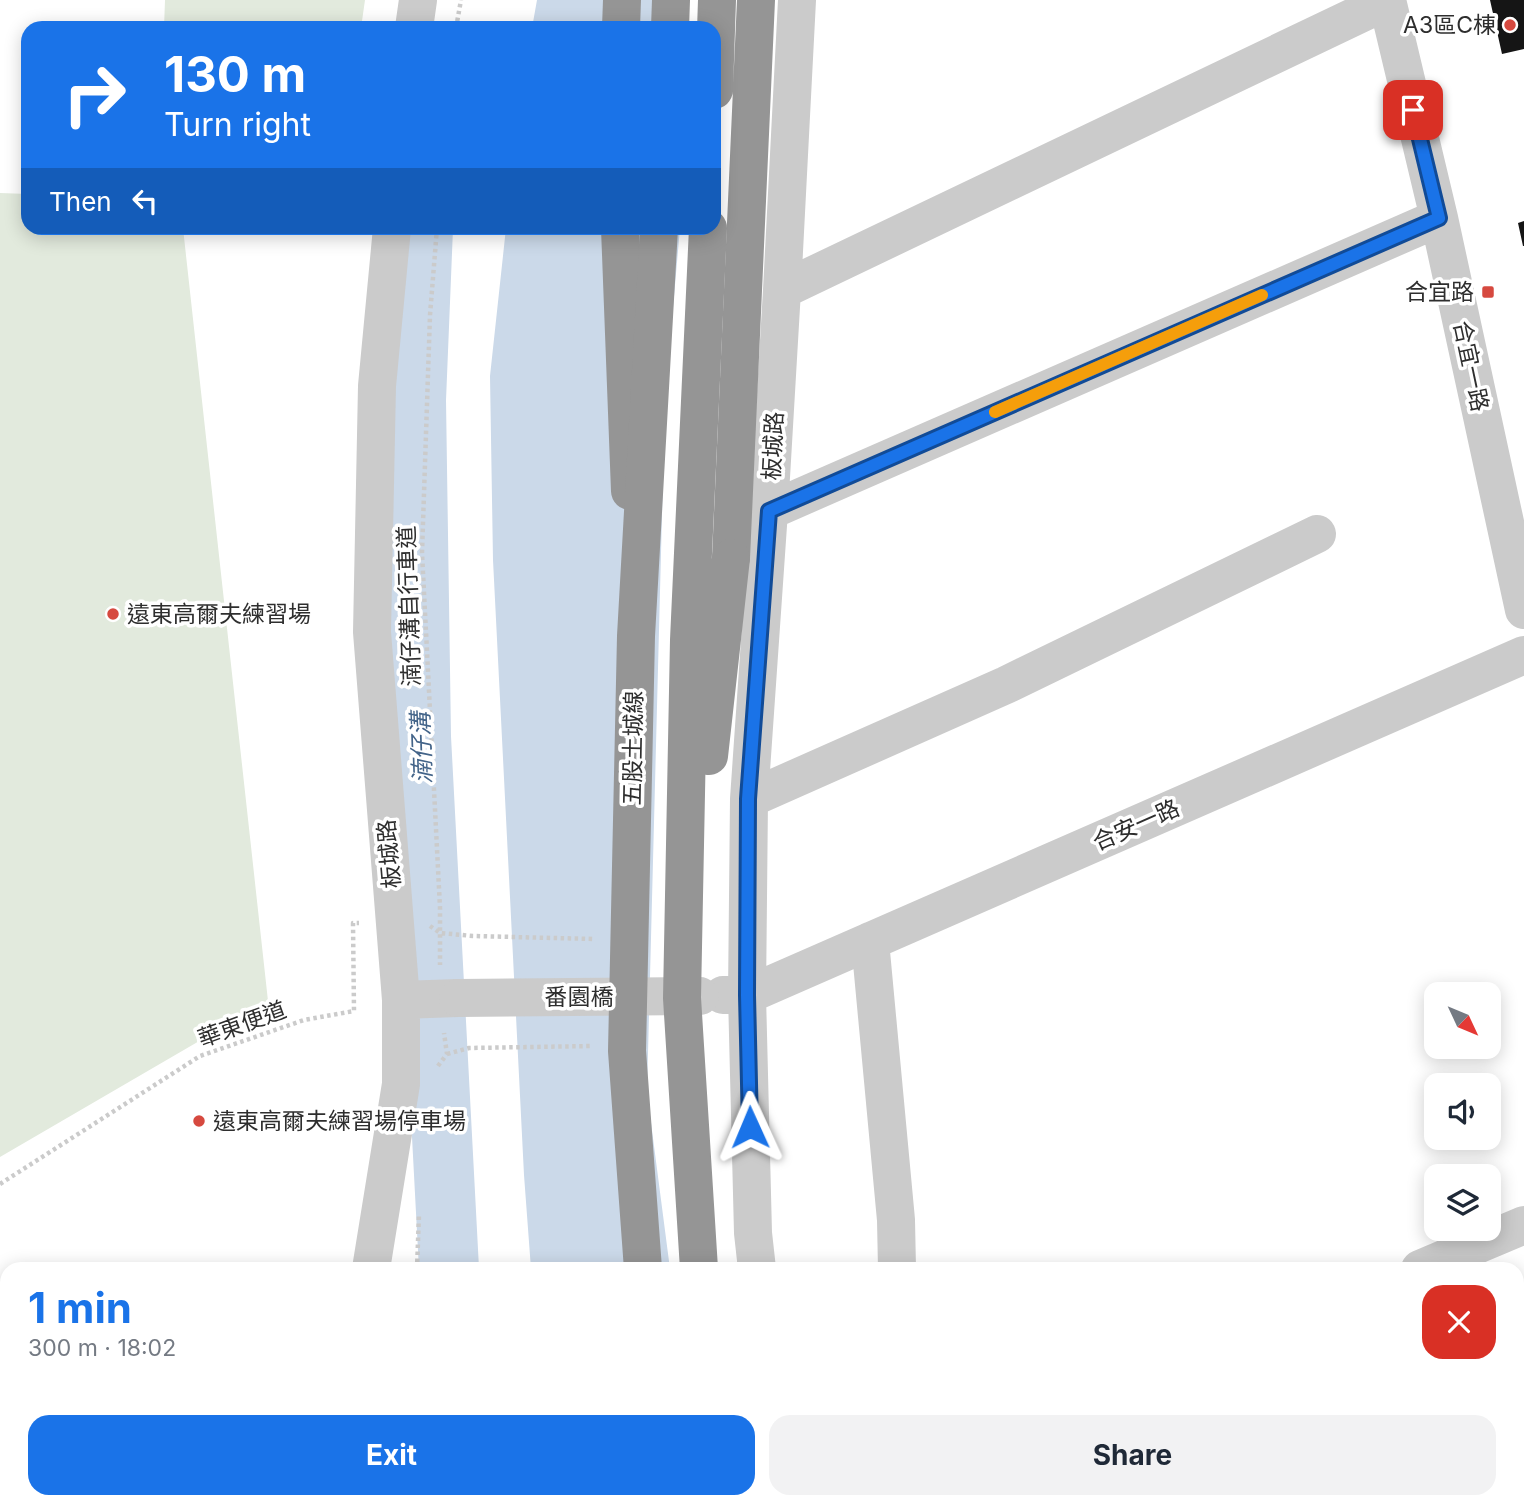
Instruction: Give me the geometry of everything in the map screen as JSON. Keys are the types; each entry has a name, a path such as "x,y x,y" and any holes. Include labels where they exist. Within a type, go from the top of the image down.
{"highway":[{"path":"621,21 622,0"},
{"path":"670,21 671,0"},
{"path":"716,21 717,0"},
{"path":"691,997 731,558 756,0"},
{"path":"620,235 636,636"},
{"name":"五股土城線","path":"642,1262 627,1051 636,636 659,235"},
{"path":"699,1262 691,997 689,640 708,235"}],"street":[{"path":"415,21 418,0"},
{"name":"板城路","path":"756,1262 753,1233 747,995 748,799 769,511 797,0"},
{"path":"782,290 1387,1"},
{"name":"合宜一路","path":"1387,1 1439,218 1524,610"},
{"path":"769,511 1439,218"},
{"name":"板城路","path":"373,1262 401,1084 401,1000 372,632 377,386 391,235"},
{"path":"748,799 1006,685 1317,534"},
{"name":"合安一路","path":"747,995 1524,655"},
{"path":"870,941 896,1220 897,1262"},
{"name":"番園橋","path":"401,1000 747,995"},
{"path":"1437,1262 1524,1225"}],"path":[{"path":"457,21 461,0"},
{"name":"湳仔溝自行車道","path":"436,235 430,316 422,553 440,933 449,998 447,1054"},
{"name":"華東便道","path":"0,1184 200,1056 304,1020 354,1011 353,923 425,923 440,933 473,936 597,939"},
{"path":"432,1074 447,1054 469,1048 601,1046"},
{"path":"417,1262 419,1203"}],"shaded area":[{"path":"165,0 365,0 362,21 164,21"},
{"name":"遠東高爾夫練習場","path":"0,193 21,194 21,235 184,235 268,1001 0,1157"}],"water":[{"path":"537,0 676,0 677,21 533,21"},
{"path":"505,235 679,235 665,399 647,1092 669,1262 530,1262 493,560 490,376"}],"building":[{"name":"A3區C棟","path":"1490,0 1524,0 1524,49 1502,54"},
{"path":"1524,221 1524,246 1523,246 1518,223"}],"waterway":[{"name":"湳仔溝","path":"423,235 416,400 421,737 449,1262"}],"slow traffic":[{"path":"995,412 1262,295"}],"place":[{"name":"A3區C棟","path":"1510,25"},
{"name":"合宜路","path":"1488,292"},
{"name":"遠東高爾夫練習場","path":"113,614"},
{"name":"遠東高爾夫練習場停車場","path":"199,1121"}],"route":[{"path":"750,1127 747,995 748,799 769,511 1439,218 1413,110"}]}
